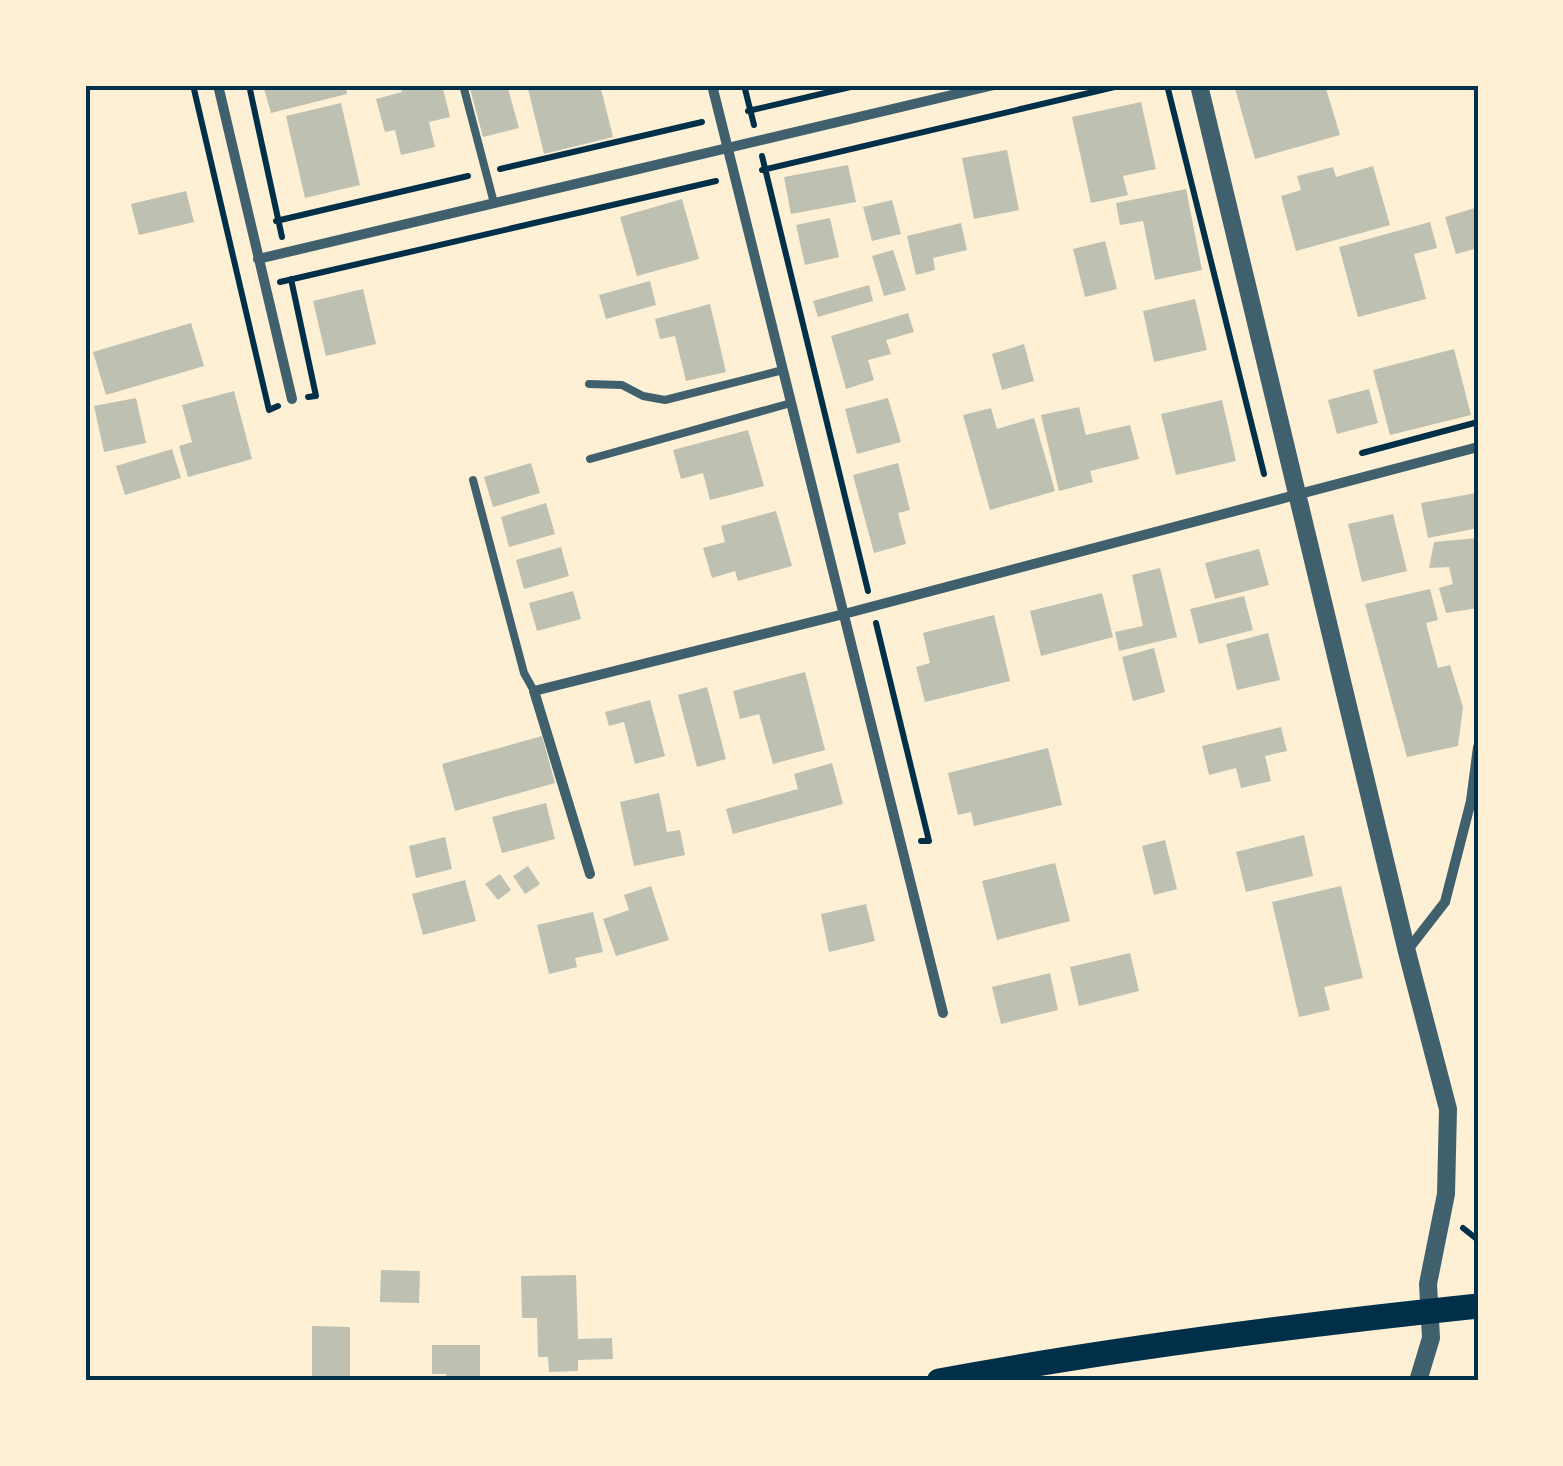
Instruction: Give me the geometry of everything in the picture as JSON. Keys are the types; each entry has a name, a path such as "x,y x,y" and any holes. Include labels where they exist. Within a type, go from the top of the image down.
{"main road":[{"path":"939,1381 1038,1362 1308,1324 1478,1306"}],"street":[{"path":"218,85 292,399"},
{"path":"712,85 943,1013"},
{"path":"258,260 994,85"},
{"path":"1199,85 1406,952 1448,1109 1446,1194 1428,1287 1431,1338 1418,1381"},
{"path":"590,874 534,691 844,614 1478,447"},
{"path":"1406,952 1444,902 1470,801 1478,747"}],"lane":[{"path":"463,85 494,203"},
{"path":"589,384 622,385 643,396 664,400 783,370"},
{"path":"590,459 791,404"},
{"path":"473,480 524,673 534,691"}],"path":[{"path":"744,85 929,840 901,843"},
{"path":"250,227 859,85"},
{"path":"264,286 1123,85"},
{"path":"1168,85 1271,501"},
{"path":"1460,1226 1478,1240"}],"building":[{"path":"263,85 345,85 347,94 271,113"},
{"path":"400,85 442,85 450,117 429,122 435,147 401,155 395,130 385,132 376,99 402,92"},
{"path":"469,85 507,85 519,128 483,137"},
{"path":"527,85 600,85 613,137 544,154"},
{"path":"1234,85 1325,85 1340,135 1255,159"},
{"path":"1141,102 1156,169 1123,176 1128,195 1091,203 1072,117"},
{"path":"341,103 360,185 305,198 286,116"},
{"path":"1007,150 1019,210 974,219 962,158"},
{"path":"848,165 856,202 791,214 784,177"},
{"path":"1373,166 1390,225 1296,251 1281,196 1301,190 1297,176 1333,167 1336,177"},
{"path":"1186,189 1202,270 1155,280 1143,221 1120,225 1116,203"},
{"path":"186,191 194,222 139,235 131,204"},
{"path":"682,199 699,259 637,276 620,217"},
{"path":"892,200 901,234 872,241 863,207"},
{"path":"1478,207 1478,248 1456,254 1445,217"},
{"path":"830,218 839,257 805,265 796,225"},
{"path":"1430,222 1437,248 1414,254 1426,299 1358,317 1339,247"},
{"path":"961,223 967,250 933,258 935,270 916,275 907,236"},
{"path":"1105,241 1117,289 1085,297 1073,249"},
{"path":"893,250 906,290 884,296 872,256"},
{"path":"650,281 656,305 606,319 599,295"},
{"path":"869,285 873,301 818,317 813,301"},
{"path":"363,289 376,344 326,356 313,301"},
{"path":"1195,299 1207,350 1154,362 1143,311"},
{"path":"710,304 726,372 686,381 675,336 660,339 655,319"},
{"path":"908,313 914,332 886,340 891,354 868,360 874,380 846,389 831,336"},
{"path":"191,323 204,366 106,395 93,352"},
{"path":"1024,344 1034,381 1002,390 992,354"},
{"path":"1454,349 1471,415 1390,435 1373,370"},
{"path":"1369,389 1378,423 1337,434 1328,400"},
{"path":"234,391 252,459 188,477 179,446 192,442 182,405"},
{"path":"136,398 146,443 104,452 94,406"},
{"path":"888,398 901,442 857,454 845,409"},
{"path":"1222,400 1236,461 1176,475 1161,414"},
{"path":"1079,407 1086,435 1130,425 1139,459 1090,471 1093,482 1059,491 1041,415"},
{"path":"991,408 997,429 1034,418 1055,491 990,510 963,415"},
{"path":"748,430 764,486 710,500 703,473 681,479 673,450"},
{"path":"172,449 181,478 125,495 116,466"},
{"path":"531,463 540,493 493,507 484,477"},
{"path":"898,463 910,510 898,513 906,544 874,553 853,475"},
{"path":"1476,493 1478,528 1428,538 1421,503"},
{"path":"546,503 555,534 509,547 501,517"},
{"path":"776,511 792,566 738,581 735,571 712,578 703,548 725,542 721,526"},
{"path":"1393,514 1407,571 1362,582 1348,524"},
{"path":"1478,538 1478,608 1446,613 1439,588 1453,584 1449,567 1429,568 1434,542"},
{"path":"561,547 569,576 524,589 516,560"},
{"path":"1259,549 1269,585 1215,599 1205,563"},
{"path":"1160,568 1177,637 1119,651 1115,632 1143,626 1132,575"},
{"path":"1430,589 1438,620 1426,623 1438,668 1450,665 1463,707 1458,746 1407,757 1365,604"},
{"path":"573,591 581,619 537,631 529,603"},
{"path":"1102,593 1113,637 1041,656 1030,611"},
{"path":"1244,596 1253,630 1199,644 1190,609"},
{"path":"994,615 1010,681 925,702 916,667 930,663 923,633"},
{"path":"1268,633 1280,680 1237,690 1226,644"},
{"path":"1154,648 1165,692 1133,701 1122,657"},
{"path":"805,672 825,750 773,764 759,714 740,719 733,691"},
{"path":"707,687 726,759 697,767 678,695"},
{"path":"650,700 665,756 635,764 624,722 609,726 605,712"},
{"path":"1281,727 1287,751 1265,756 1271,781 1241,788 1236,768 1209,775 1202,746"},
{"path":"542,736 555,783 455,811 442,764"},
{"path":"1048,748 1062,805 974,826 971,812 958,815 948,773"},
{"path":"832,763 843,804 733,834 726,809 798,789 794,774"},
{"path":"659,793 667,832 680,830 685,855 634,866 620,802"},
{"path":"546,803 555,839 502,853 492,817"},
{"path":"1304,835 1313,876 1246,892 1236,852"},
{"path":"445,837 452,869 416,878 409,846"},
{"path":"1165,840 1177,889 1154,895 1142,846"},
{"path":"1055,863 1070,921 997,940 982,881"},
{"path":"528,866 540,884 525,894 513,876"},
{"path":"500,874 511,890 498,900 485,884"},
{"path":"465,880 476,921 423,935 412,894"},
{"path":"651,886 669,940 616,956 603,919 629,910 624,895"},
{"path":"1341,886 1363,978 1324,987 1330,1010 1299,1017 1272,902"},
{"path":"866,904 875,941 829,952 821,914"},
{"path":"593,912 603,952 575,958 577,967 549,974 537,925"},
{"path":"1130,953 1139,991 1079,1006 1070,967"},
{"path":"1050,973 1058,1010 1001,1024 992,987"},
{"path":"381,1270 420,1271 419,1303 380,1302"},
{"path":"576,1275 578,1339 612,1338 613,1359 578,1360 578,1371 549,1372 548,1357 538,1357 537,1318 522,1318 521,1276"},
{"path":"312,1326 350,1327 350,1381 312,1381"},
{"path":"432,1345 480,1345 480,1381 446,1381 446,1374 432,1374"},
{"path":"1375,1376 1375,1381 1308,1381 1308,1378"}]}
